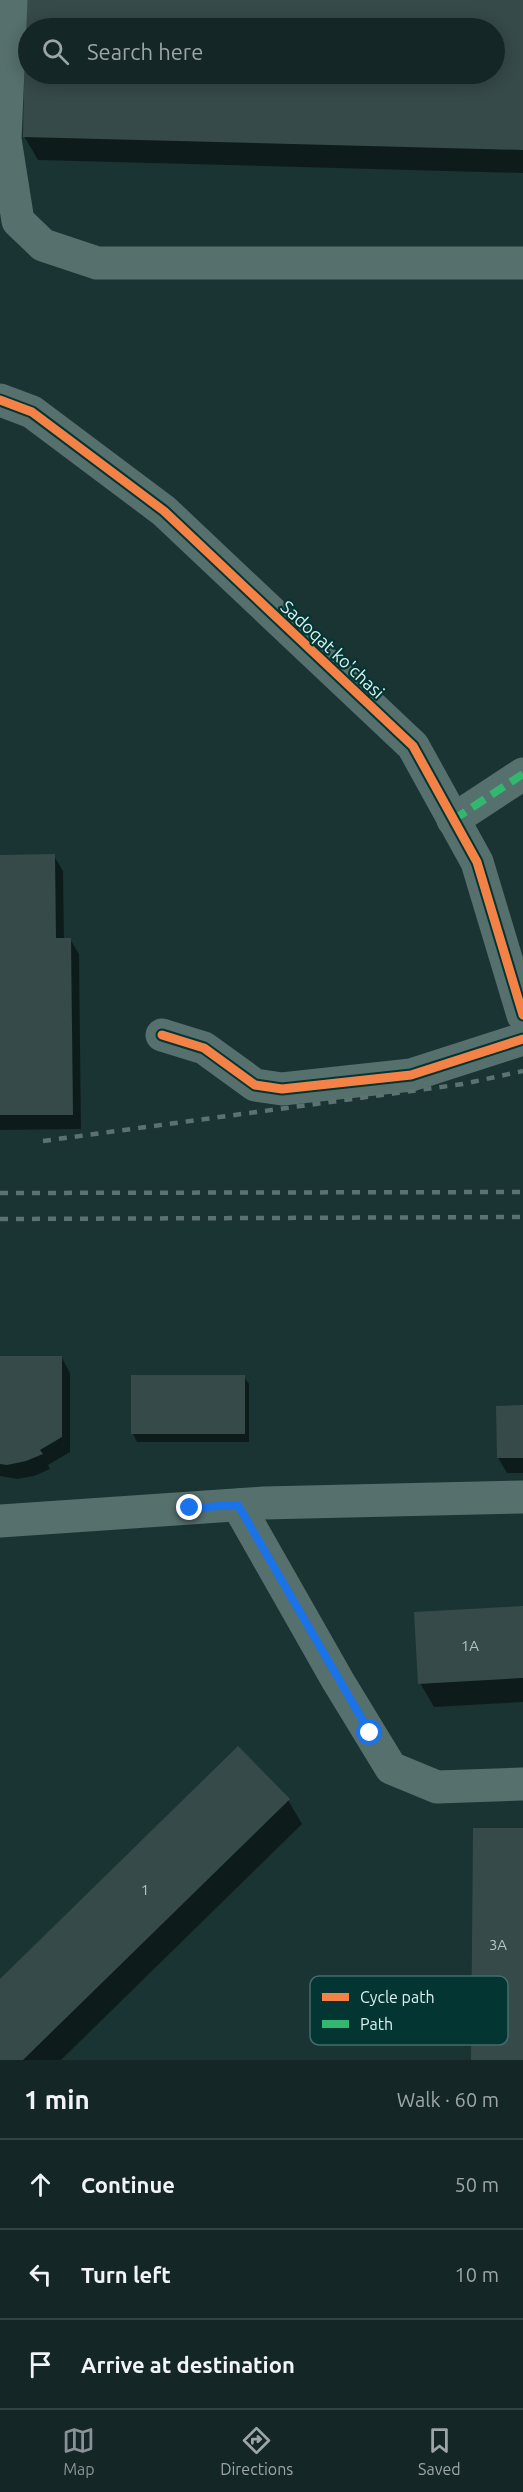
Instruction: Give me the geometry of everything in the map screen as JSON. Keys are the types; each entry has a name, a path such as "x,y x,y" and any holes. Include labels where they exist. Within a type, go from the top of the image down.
{"street":[{"path":"11,0 2,139 18,220 43,245 97,263 523,263"},
{"name":"Sadoqat ko'chasi","path":"0,400 32,412 164,511 413,746 477,862 523,1015"},
{"path":"453,820 523,774"},
{"path":"162,1035 204,1048 255,1085 282,1089 411,1075 523,1039"},
{"path":"0,1521 238,1505 523,1497"},
{"path":"238,1505 338,1681 391,1768 437,1787 523,1784"}],"building":[{"path":"26,0 523,0 523,150 23,137 24,84 505,84 505,18 26,18"},
{"path":"55,854 56,938 71,938 73,1115 0,1115 0,855"},
{"path":"0,1356 62,1356 62,1437 40,1450 43,1454 7,1465 0,1464"},
{"path":"131,1375 245,1375 245,1434 131,1434"},
{"path":"523,1405 523,1458 497,1458 496,1406"},
{"path":"523,1606 523,1678 418,1684 414,1612"},
{"path":"238,1746 290,1799 23,2060 0,2060 0,1979"},
{"path":"473,1828 523,1828 523,2060 471,2060 471,2045 508,2045 508,1976 472,1976"}],"railway":[{"path":"43,1141 463,1084 523,1071"},
{"path":"0,1193 523,1192"},
{"path":"0,1219 523,1217"}],"marked path":[{"path":"453,820 523,774"}],"cycle path":[{"path":"0,400 32,412 164,511 413,746 477,862 523,1015"},
{"path":"162,1035 204,1048 255,1085 282,1089 411,1075 523,1039"}],"route":[{"path":"190,1508 238,1505 370,1733"}]}
